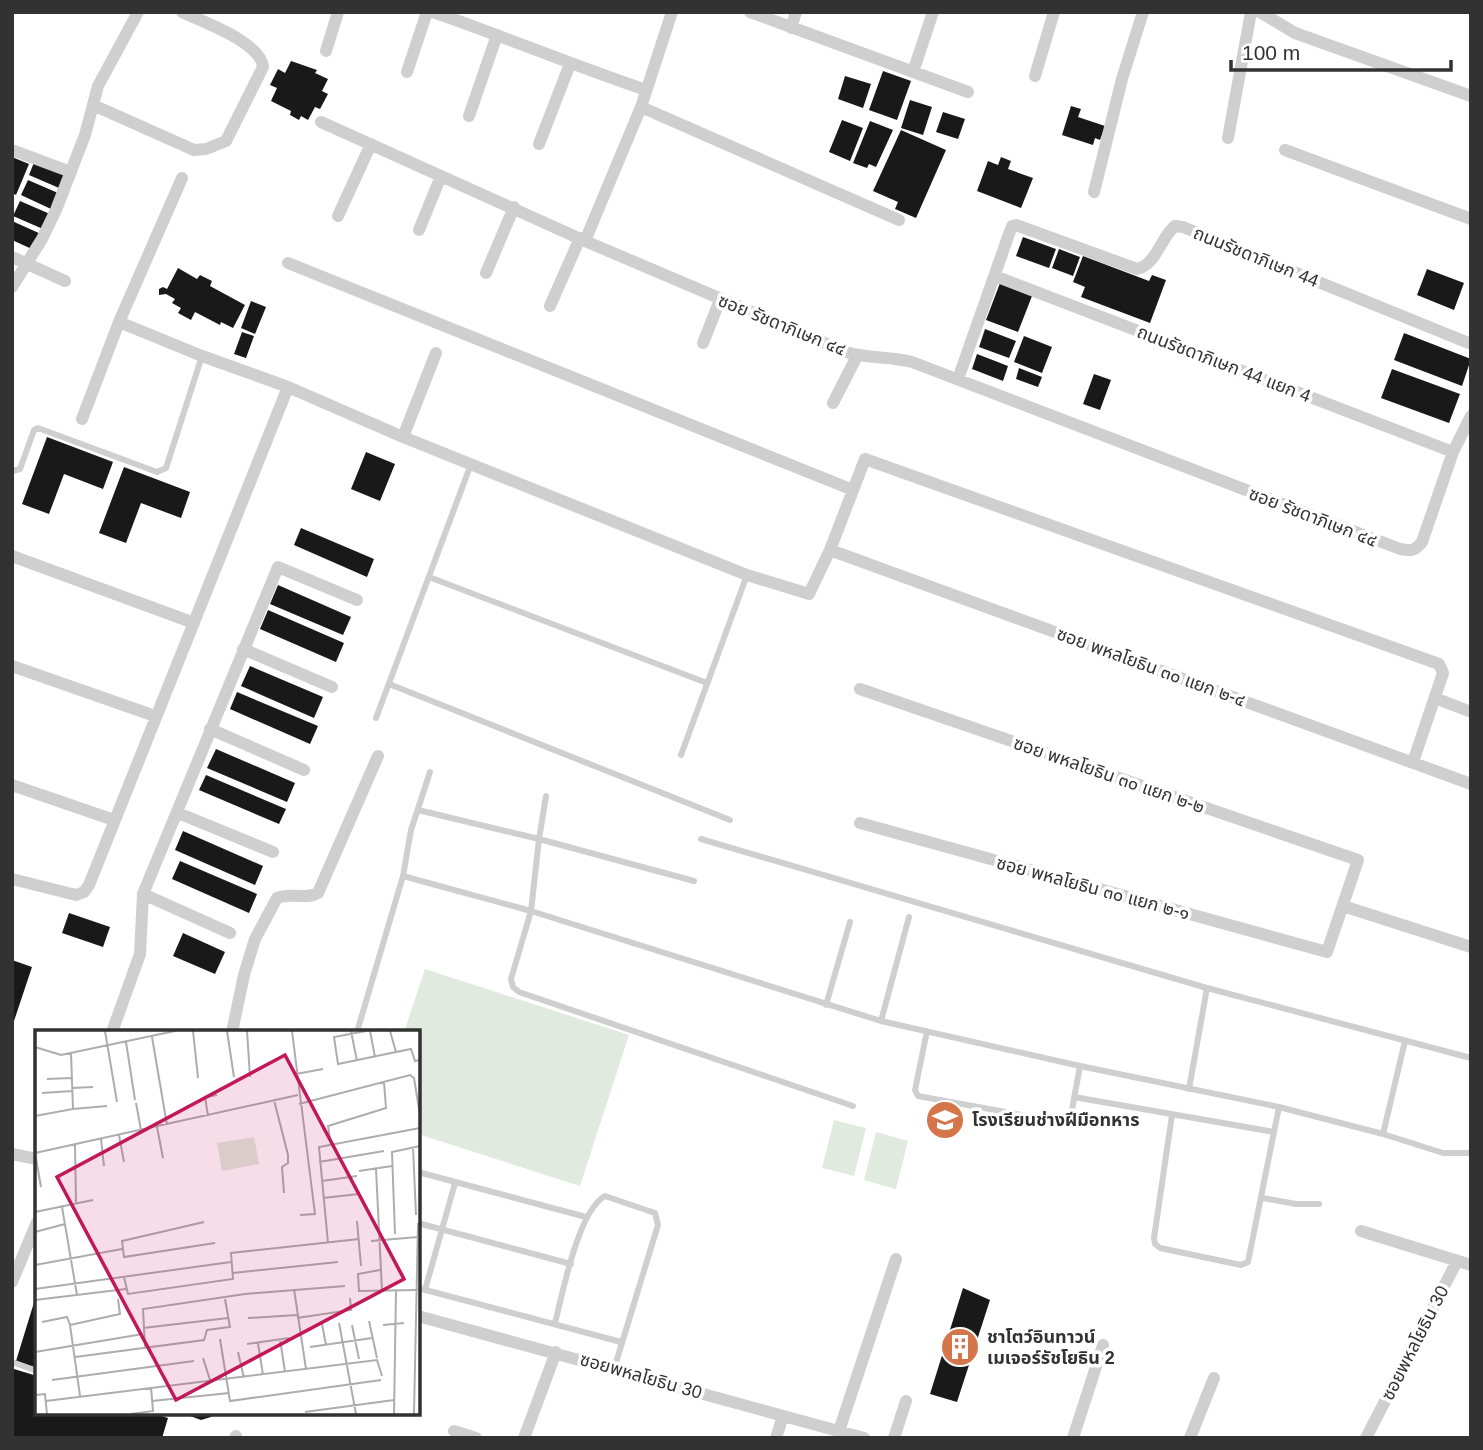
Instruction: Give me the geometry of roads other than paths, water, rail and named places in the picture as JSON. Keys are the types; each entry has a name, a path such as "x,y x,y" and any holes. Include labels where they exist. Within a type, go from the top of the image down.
{"street":[{"path":"12,287 28,264 56,210 85,135 98,86 138,12"},
{"path":"93,105 194,150 226,141 263,67 262,59 254,50 226,32 182,12"},
{"path":"326,51 338,12"},
{"path":"407,72 427,12"},
{"path":"433,12 646,90"},
{"path":"550,306 640,107 672,12"},
{"path":"750,12 968,92"},
{"path":"791,28 796,12"},
{"path":"913,72 933,12"},
{"path":"1035,76 1054,12"},
{"path":"1094,192 1122,79 1143,12"},
{"path":"1228,138 1251,12"},
{"path":"1259,12 1294,33 1471,96"},
{"path":"469,116 497,35"},
{"path":"539,144 570,64"},
{"path":"640,107 899,220"},
{"name":"ซอย รัชดาภิเษก ๔๔","path":"321,122 720,300 858,356 896,358 958,379 1400,549 1411,551 1418,548 1422,542 1453,452"},
{"path":"338,216 371,144"},
{"path":"12,150 71,172"},
{"path":"1285,150 1471,219"},
{"path":"419,230 441,176"},
{"path":"82,419 119,322 182,178"},
{"path":"486,273 514,207"},
{"name":"ถนนรัชดาภิเษก 44","path":"958,379 1012,226 1016,225 1137,269 1149,262 1168,231 1175,226 1471,344"},
{"path":"12,257 65,281"},
{"path":"288,263 853,490"},
{"name":"ถนนรัชดาภิเษก 44 แยก 4","path":"995,276 1453,452"},
{"path":"703,343 720,300"},
{"path":"119,322 288,387 402,438 747,575 809,594 830,551 865,459 1439,664 1443,673 1413,762"},
{"path":"402,438 436,353"},
{"path":"833,403 858,356"},
{"path":"12,879 67,894 84,892 288,387"},
{"path":"1453,452 1470,421"},
{"name":"ซอย พหลโยธิน ๓๐ แยก ๒-๔","path":"830,551 1471,784"},
{"path":"12,556 194,623"},
{"path":"113,1030 138,962 143,894 278,567 357,600"},
{"path":"243,649 332,687"},
{"path":"12,666 155,716"},
{"name":"ซอย พหลโยธิน ๓๐ แยก ๒-๒","path":"860,689 1358,860 1343,906"},
{"path":"1434,698 1471,712"},
{"path":"210,729 304,770"},
{"path":"232,1030 255,939 277,898 284,895 314,896 318,893 378,756"},
{"path":"12,785 114,820"},
{"path":"178,813 272,852"},
{"name":"ซอย พหลโยธิน ๓๐ แยก ๒-๑","path":"860,823 1327,952 1343,906"},
{"path":"143,894 230,933"},
{"path":"1343,906 1471,947"},
{"path":"12,1154 35,1159"},
{"path":"12,1282 35,1227"},
{"path":"1361,1231 1471,1265"},
{"path":"839,1431 896,1259"},
{"name":"ซอยพหลโยธิน 30","path":"1366,1438 1457,1261"},
{"name":"ซอยพหลโยธิน 30","path":"420,1317 864,1438"},
{"path":"1073,1438 1103,1345"},
{"path":"524,1438 556,1353"},
{"path":"1190,1438 1214,1378"},
{"path":"894,1438 906,1401"},
{"path":"776,1438 783,1416"},
{"path":"454,1431 476,1438"}],"lane":[{"path":"12,471 20,469 37,428 157,472 162,471 166,468 202,356"},
{"path":"376,718 471,464"},
{"path":"681,755 747,575"},
{"path":"429,576 707,683"},
{"path":"389,684 730,820"},
{"path":"359,1030 402,876 411,830 430,772"},
{"path":"546,796 538,839 531,911 511,979 513,987 519,992 853,1106"},
{"path":"418,810 694,881"},
{"path":"701,839 1207,988 1471,1058"},
{"path":"402,876 531,911 881,1021 1279,1107 1443,1153 1471,1153"},
{"path":"881,1021 909,917"},
{"path":"826,1005 850,922"},
{"path":"1189,1089 1207,988"},
{"path":"928,1031 915,1090 918,1096 1060,1122 1071,1115 1080,1066"},
{"path":"1383,1134 1405,1041"},
{"path":"1074,1097 1274,1132"},
{"path":"1172,1115 1155,1244 1160,1248 1245,1264 1248,1262 1263,1198 1279,1107"},
{"path":"420,1173 586,1217"},
{"path":"455,1183 422,1289 621,1342"},
{"path":"555,1323 586,1217 597,1200 605,1196 654,1213 658,1225 614,1369"},
{"path":"1263,1198 1319,1204"},
{"path":"420,1224 571,1264"},
{"path":"12,1362 35,1370"}],"place":[{"name":"โรงเรียนช่างฝีมือทหาร","path":"945,1120"},
{"name":"ชาโตว์อินทาวน์ เมเจอร์รัชโยธิน 2","path":"960,1347"}]}
